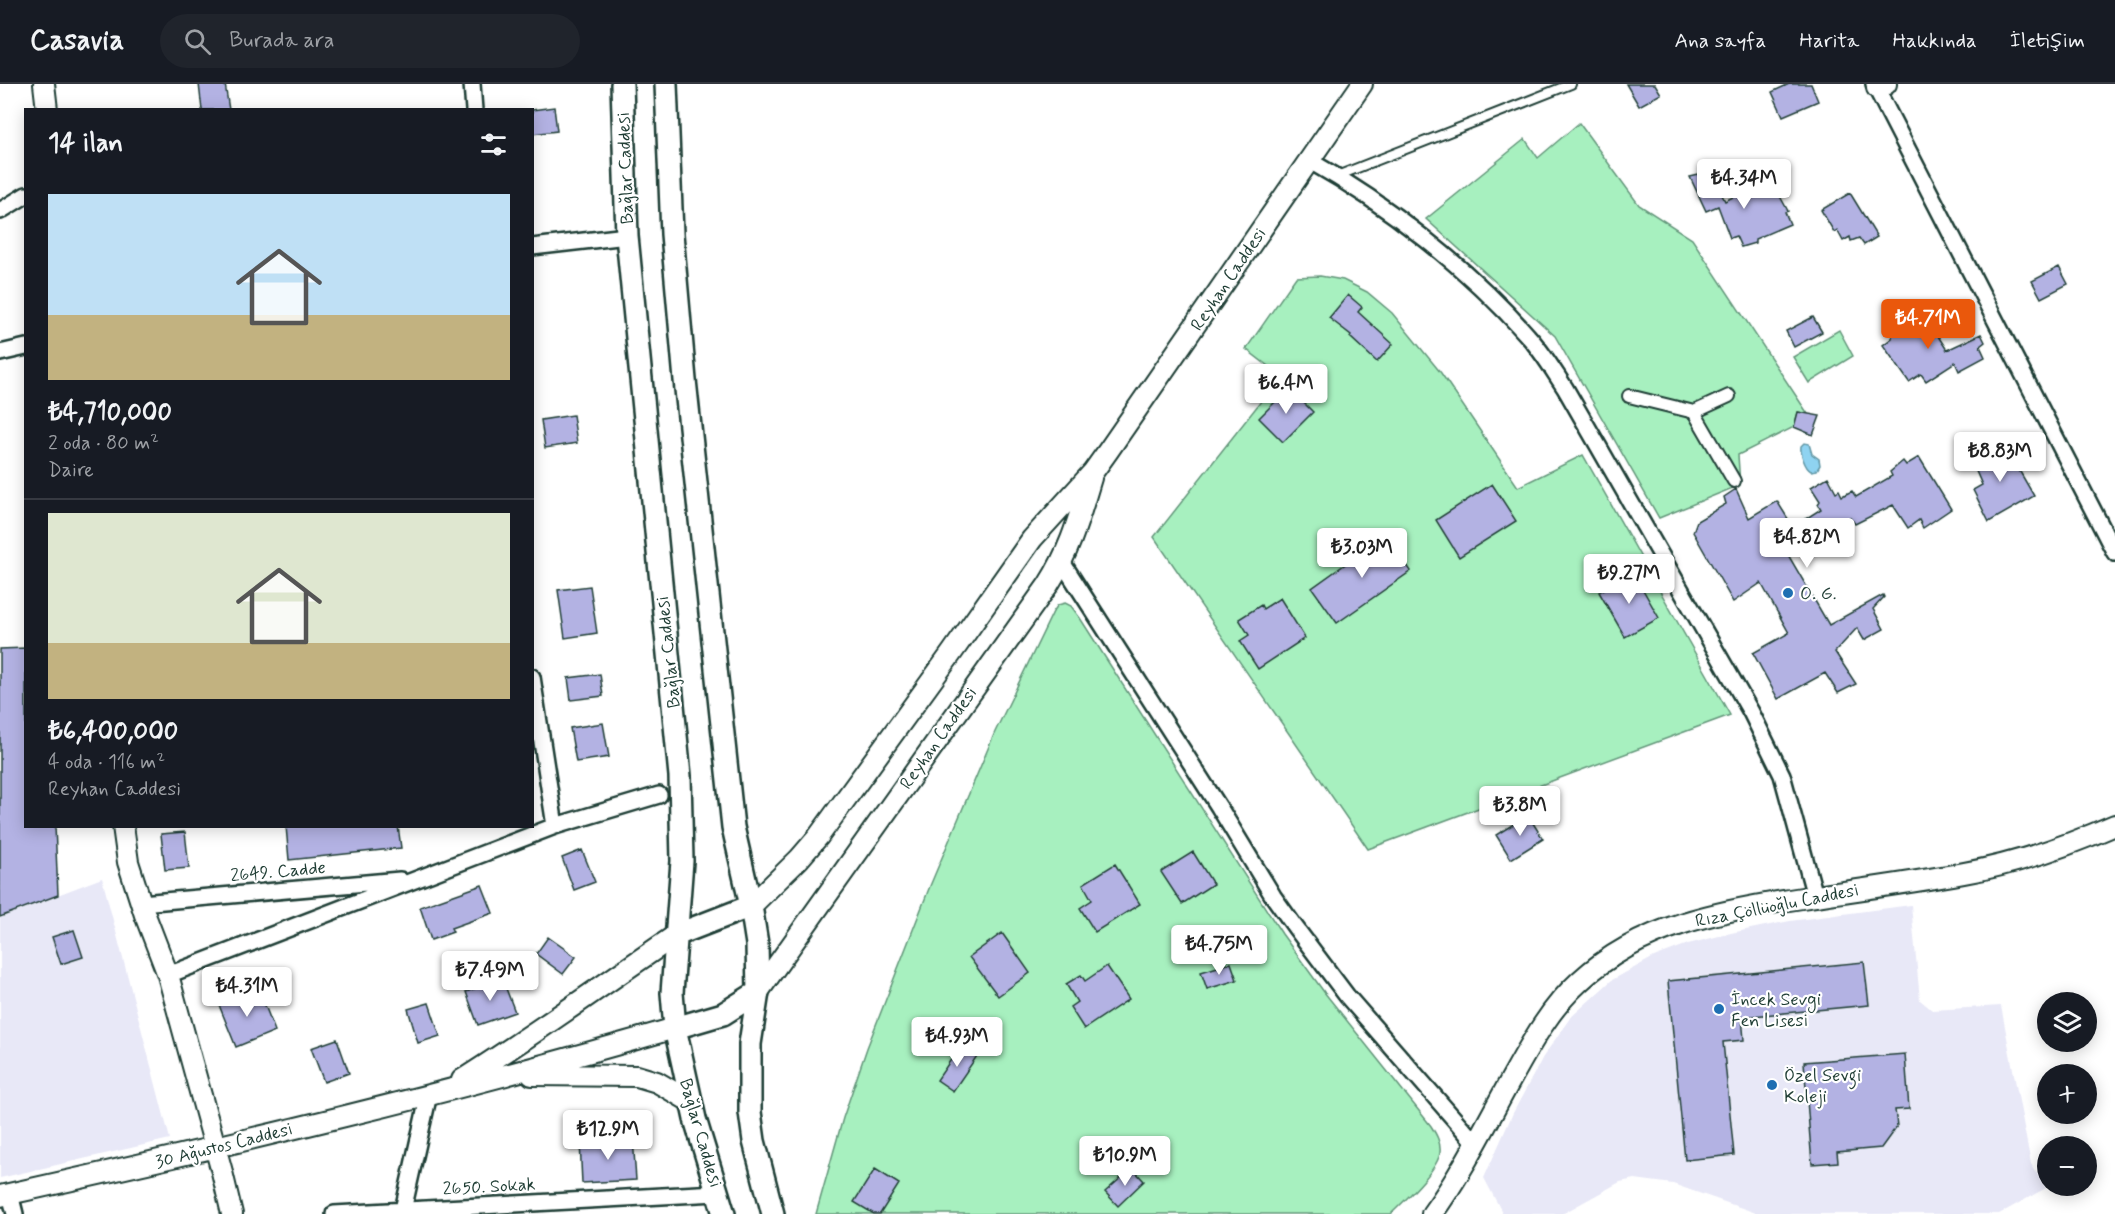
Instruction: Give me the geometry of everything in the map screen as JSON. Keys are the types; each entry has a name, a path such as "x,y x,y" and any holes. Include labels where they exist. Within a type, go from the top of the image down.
{"main road":[{"name":"Bağlar Caddesi","path":"622,84 627,236 680,776 682,861 672,993 675,1028 691,1102 723,1214"},
{"path":"666,84 672,234 685,380 733,827 757,944 758,992 750,1044 748,1077 750,1112 754,1142 773,1214"},
{"path":"676,935 751,906"},
{"path":"675,1028 723,1014 758,992"}],"street":[{"path":"44,84 47,108"},
{"path":"472,84 474,108"},
{"name":"Reyhan Caddesi","path":"751,906 818,837 1032,538 1093,472 1362,84"},
{"path":"1879,85 2115,552"},
{"path":"1310,161 1378,204 1471,279 1529,337 1565,388 1772,752 1788,794 1815,896"},
{"path":"0,211 24,196"},
{"path":"534,247 627,236"},
{"path":"0,353 24,347"},
{"path":"1629,396 1694,412 1729,396"},
{"path":"1694,412 1734,481"},
{"name":"Reyhan Caddesi","path":"758,992 1062,562 1071,542 1093,472"},
{"path":"1062,562 1219,807 1273,896 1295,927 1347,996 1476,1144"},
{"path":"534,690 555,826"},
{"name":"2649. Cadde","path":"168,975 555,826 659,795"},
{"name":"Rıza Çöllüoğlu Caddesi","path":"1432,1214 1450,1189 1476,1144 1536,1033 1554,1008 1579,981 1607,958 1639,940 1682,923 1755,905 1965,873 2075,842 2115,825"},
{"path":"123,828 128,862 168,975 231,1214"},
{"name":"2649. Cadde","path":"141,903 418,879"},
{"name":"30 Ağustos Caddesi","path":"438,1091 516,1046 583,997 676,935"},
{"name":"30 Ağustos Caddesi","path":"5,1195 215,1148 586,1054 675,1028"},
{"path":"502,1075 637,1076 657,1082 691,1102"},
{"path":"403,1210 438,1091"},
{"name":"2650. Sokak","path":"334,1214 717,1193"},
{"path":"5,1195 15,1214"}],"lane":[{"path":"1337,177 1571,84"}],"shaded area":[{"path":"102,878 170,1139 0,1178 0,917"},
{"name":"Özel Sevgi Koleji","path":"1911,905 1920,1000 1932,1010 2001,1006 2031,1164 2037,1174 2037,1193 1999,1214 1759,1214 1673,1184 1635,1179 1620,1182 1562,1214 1503,1214 1484,1178 1513,1113 1543,1057 1570,1018 1612,980 1654,957 1688,944 1790,921"}],"green space":[{"path":"1579,123 1639,205 1692,239 1808,414 1798,412 1794,427 1738,455 1740,485 1659,518 1555,336 1426,219 1525,139 1538,158"},
{"path":"1320,276 1343,280 1367,292 1392,313 1441,373 1518,487 1583,455 1730,715 1368,849 1154,537 1281,376 1246,349 1296,277"},
{"path":"1839,330 1853,356 1809,383 1793,357"},
{"path":"1065,603 1071,606 1080,618 1282,934 1324,992 1436,1135 1440,1152 1434,1167 1391,1214 816,1214 843,1118 867,1048 930,886 995,732 1053,612 1058,605"}],"water":[{"path":"1804,443 1809,444 1812,454 1819,459 1820,465 1817,470 1811,471 1805,464 1801,449"}],"building":[{"path":"199,84 225,84 229,108 202,108"},
{"path":"1626,84 1655,84 1661,94 1639,106"},
{"path":"1789,84 1811,84 1818,101 1783,116 1772,92"},
{"path":"554,107 557,131 534,134 534,110"},
{"path":"1703,174 1713,176 1725,201 1753,187 1756,191 1768,184 1770,191 1776,189 1788,211 1785,212 1790,224 1755,239 1755,243 1741,247 1736,236 1730,238 1718,206 1706,211 1690,177"},
{"path":"1850,193 1877,237 1864,245 1859,238 1851,241 1850,237 1843,241 1837,230 1834,232 1821,210"},
{"path":"2059,267 2068,284 2041,298 2032,281"},
{"path":"1348,295 1362,307 1358,312 1393,344 1377,362 1350,337 1351,335 1329,318"},
{"path":"1925,316 1947,350 1981,334 1985,342 1980,346 1985,357 1959,371 1955,362 1926,381 1921,374 1909,382 1883,345 1892,338 1894,325 1899,318 1907,319 1915,324"},
{"path":"1813,317 1822,332 1794,347 1786,331"},
{"path":"1289,388 1313,412 1283,442 1259,418"},
{"path":"1798,412 1820,416 1813,435 1794,427"},
{"path":"573,415 577,443 545,448 541,420"},
{"path":"2001,444 2005,452 2008,451 2034,496 1989,522 1973,490 1982,485 1972,462"},
{"name":"O. G.","path":"1919,457 1951,509 1923,528 1919,520 1908,528 1893,505 1855,524 1850,517 1827,531 1825,529 1787,553 1829,625 1883,595 1884,597 1873,609 1884,629 1864,640 1857,628 1835,652 1856,684 1838,693 1825,673 1778,699 1753,653 1789,633 1761,583 1733,602 1693,532 1697,521 1726,504 1724,497 1736,489 1749,518 1777,501 1793,527 1821,509 1818,504 1820,501 1811,487 1828,477 1836,492 1839,490 1842,496 1852,491 1856,497 1892,476 1890,472 1903,461 1906,465"},
{"path":"1492,484 1516,521 1459,557 1436,520"},
{"path":"1386,535 1411,571 1337,623 1312,588"},
{"path":"1633,572 1659,618 1625,637 1599,592"},
{"path":"590,586 597,633 565,638 558,590"},
{"path":"1280,598 1305,638 1258,669 1240,641 1249,635 1239,619 1261,605 1263,609"},
{"path":"24,648 24,828 55,828 58,895 0,917 0,649"},
{"path":"600,674 603,696 571,700 568,678"},
{"path":"603,723 609,757 576,762 570,728"},
{"path":"1528,815 1543,839 1511,859 1496,835"},
{"path":"286,828 398,828 401,848 289,860"},
{"path":"185,832 189,868 165,870 161,834"},
{"path":"582,850 595,882 574,890 562,858"},
{"path":"1193,852 1213,884 1182,904 1161,872"},
{"path":"1115,864 1140,904 1095,932 1080,908 1092,900 1083,884"},
{"path":"482,885 493,913 451,928 453,932 431,940 420,907"},
{"path":"74,930 83,957 61,964 52,937"},
{"path":"1002,933 1030,973 998,996 969,957"},
{"path":"548,937 576,957 563,974 536,954"},
{"path":"1864,962 1869,1005 1742,1017 1744,1040 1723,1042 1734,1155 1685,1160 1668,981"},
{"path":"1231,963 1237,980 1207,989 1201,972"},
{"path":"1107,966 1129,999 1084,1029 1070,1007 1077,1002 1066,984 1081,975 1085,981"},
{"path":"502,978 515,1012 478,1025 466,992"},
{"path":"259,990 275,1031 236,1047 219,1005"},
{"path":"429,1003 440,1036 418,1043 408,1009"},
{"path":"337,1039 349,1073 324,1082 311,1048"},
{"path":"961,1045 977,1056 953,1091 937,1080"},
{"path":"1905,1054 1909,1109 1895,1110 1897,1126 1881,1148 1837,1152 1838,1162 1812,1164 1804,1062"},
{"path":"633,1138 636,1180 582,1183 580,1141"},
{"path":"1132,1168 1144,1181 1118,1206 1105,1192"},
{"path":"875,1169 899,1184 880,1214 874,1214 854,1202"}],"place":[{"name":"O. G.","path":"1788,593"},
{"name":"İncek Sevgi Fen Lisesi","path":"1719,1009"},
{"name":"Özel Sevgi Koleji","path":"1772,1085"}]}
